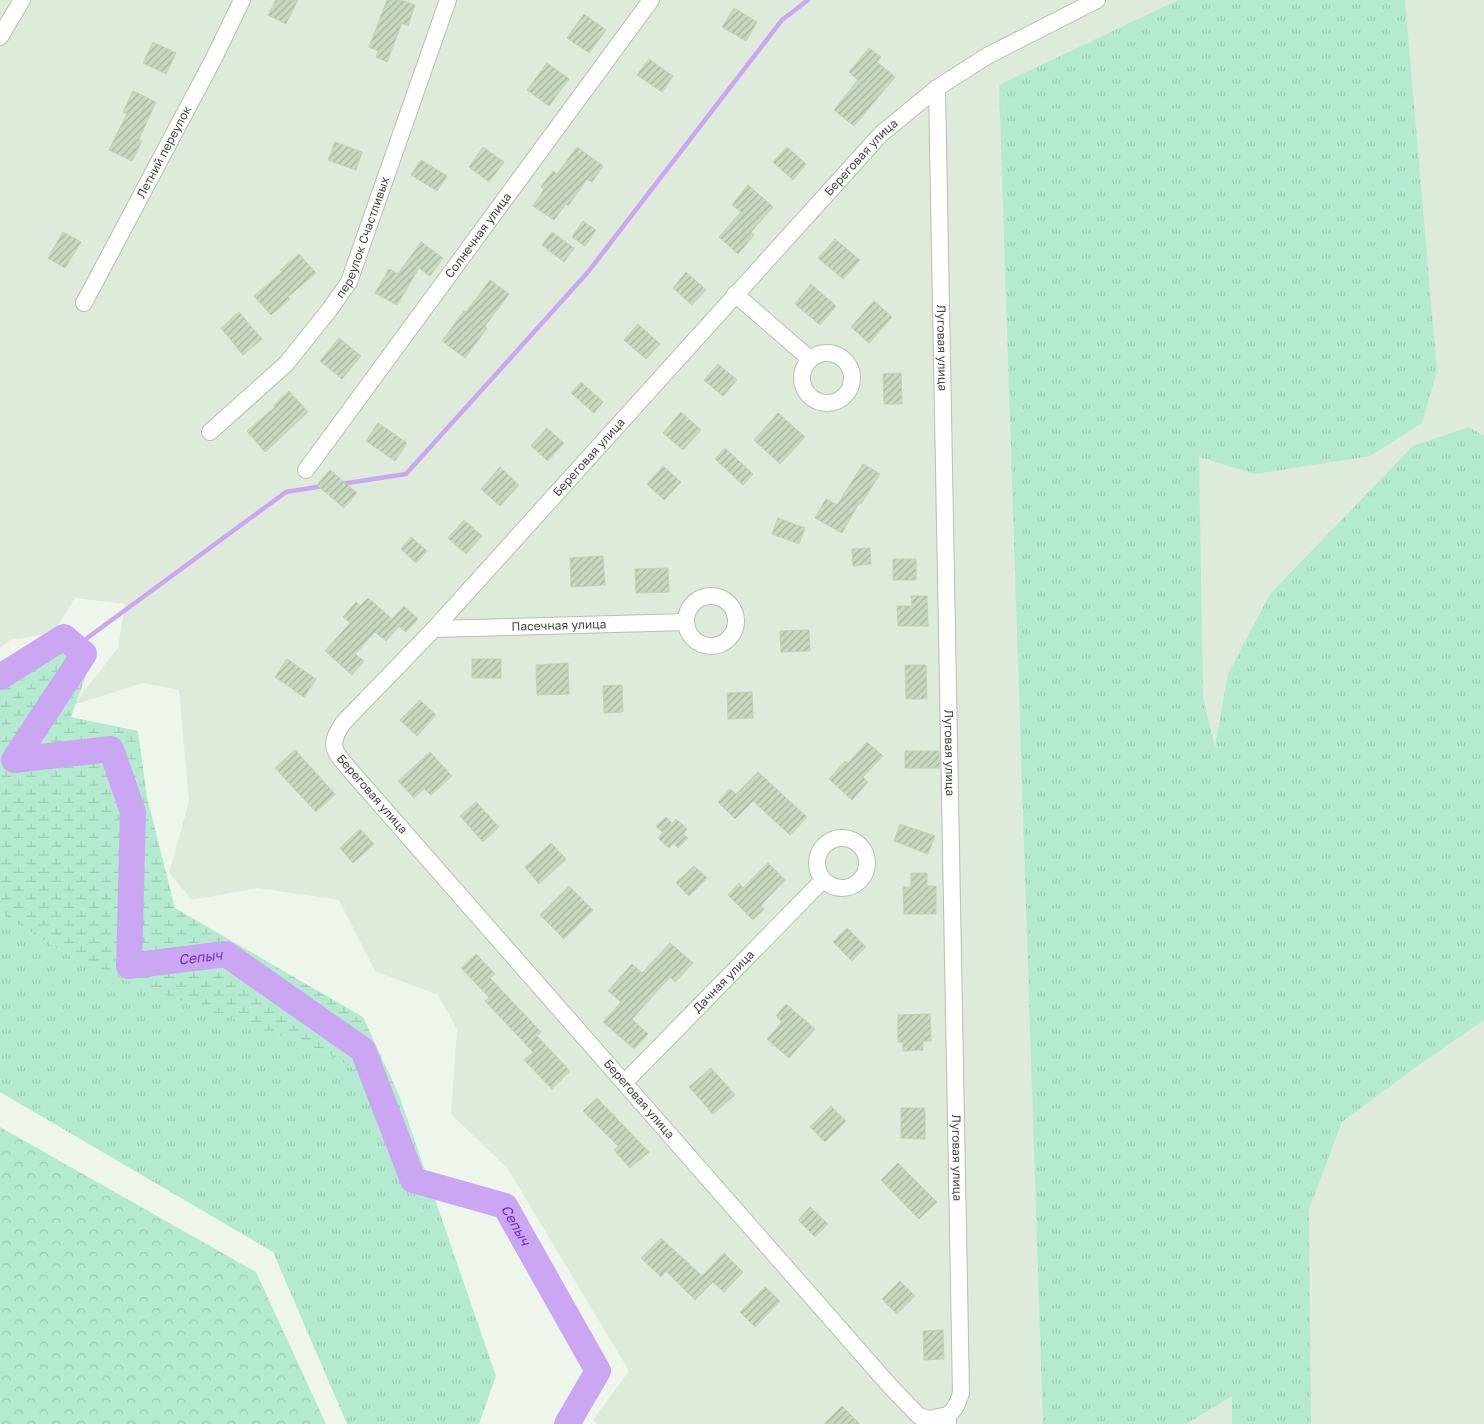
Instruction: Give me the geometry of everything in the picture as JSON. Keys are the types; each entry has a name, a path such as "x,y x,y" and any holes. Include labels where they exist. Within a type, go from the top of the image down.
{"street":[{"path":"0,37 22,0"},
{"name":"Летний переулок","path":"84,303 214,58 242,0"},
{"name":"переулок Счастливых","path":"210,432 286,364 349,282 448,0"},
{"name":"Солнечная улица","path":"306,470 651,0"},
{"name":"Береговая улица","path":"948,1419 929,1419 919,1416 888,1386 625,1082 338,756 333,746 334,736 343,723 434,629 881,134 937,88 987,56 1097,0"},
{"name":"Луговая улица","path":"937,88 961,1393 958,1404 948,1419"},
{"path":"735,294 810,359"},
{"name":"Пасечная улица","path":"434,629 686,622"},
{"name":"Дачная улица","path":"625,1082 823,880"}],"shaded area":[{"path":"0,0 1484,0 1484,1424 597,1424 593,1420 629,1371 508,1169 451,1114 457,1029 438,995 375,971 339,900 258,888 192,900 169,873 189,802 179,690 143,683 73,705 118,648 125,604 75,598 53,633 10,640 0,648"}],"green space":[{"path":"1178,0 1405,0 1437,371 1422,423 1370,456 1255,474 1199,457 1203,697 1215,747 1228,674 1270,594 1413,446 1469,427 1484,436 1484,1020 1342,1122 1309,1209 1311,1424 1232,1424 1232,1396 1186,1424 1043,1424 999,85"},
{"path":"68,625 94,653 71,717 138,731 147,797 175,908 363,1017 399,1095 323,1051 176,999 78,961 0,913 0,662"},
{"path":"0,913 78,961 323,1051 399,1095 496,1376 479,1424 347,1424 273,1252 0,1092"},
{"path":"0,1127 256,1272 326,1424 0,1424"}],"building":[{"path":"276,0 298,0 286,24 268,15"},
{"path":"387,0 401,0 415,5 408,26 402,23 387,62 376,57 378,51 369,47"},
{"path":"734,8 757,22 746,41 722,27"},
{"path":"584,14 606,30 589,53 567,38"},
{"path":"153,42 176,53 166,74 143,63"},
{"path":"869,48 881,57 877,62 895,77 854,126 834,110 858,80 849,72"},
{"path":"649,59 673,76 662,92 637,75"},
{"path":"547,63 569,79 549,106 527,90"},
{"path":"133,91 156,102 139,139 142,141 132,161 109,150 127,114 123,112"},
{"path":"335,142 362,152 356,170 328,160"},
{"path":"483,147 504,162 489,182 469,167"},
{"path":"577,147 603,166 592,182 587,179 568,206 566,204 554,220 533,206 544,189 541,187 553,171 557,174"},
{"path":"787,147 806,164 793,180 773,162"},
{"path":"421,160 447,176 437,191 411,175"},
{"path":"748,185 773,207 751,232 754,235 738,254 719,237 741,212 732,205"},
{"path":"583,221 596,230 585,246 572,237"},
{"path":"63,232 81,242 65,268 48,258"},
{"path":"552,232 574,248 564,262 542,245"},
{"path":"835,239 860,260 843,279 818,258"},
{"path":"421,242 443,258 430,276 419,268 397,305 375,293 389,269 398,274"},
{"path":"299,254 316,273 288,297 290,299 271,315 254,296 282,272 280,270"},
{"path":"686,272 706,290 692,305 673,288"},
{"path":"490,280 509,294 485,326 487,328 465,358 442,341"},
{"path":"811,284 836,306 820,325 795,304"},
{"path":"874,301 892,317 869,343 851,327"},
{"path":"239,312 262,339 243,355 221,328"},
{"path":"638,324 660,344 646,359 624,340"},
{"path":"339,338 361,356 342,379 320,361"},
{"path":"718,364 737,380 723,396 704,380"},
{"path":"901,373 902,404 884,404 883,374"},
{"path":"581,382 603,402 594,413 571,393"},
{"path":"289,391 308,412 265,452 247,431 275,407 274,405"},
{"path":"681,412 701,430 683,450 663,433"},
{"path":"778,413 805,437 780,464 754,440"},
{"path":"378,423 407,443 395,461 366,441"},
{"path":"547,428 564,443 548,461 531,446"},
{"path":"725,448 753,474 743,485 715,459"},
{"path":"863,464 880,474 861,504 859,503 842,533 815,518 826,499 837,505"},
{"path":"663,466 681,482 664,500 647,484"},
{"path":"500,467 519,485 500,506 481,489"},
{"path":"330,470 357,493 344,508 317,485"},
{"path":"778,518 805,528 799,544 772,534"},
{"path":"464,520 482,536 466,554 448,538"},
{"path":"411,537 427,551 416,563 401,549"},
{"path":"870,548 871,564 853,566 852,549"},
{"path":"603,556 605,585 571,587 570,558"},
{"path":"893,559 916,559 916,580 893,580"},
{"path":"668,568 669,592 636,593 635,569"},
{"path":"911,596 927,596 928,626 898,626 897,606 912,606"},
{"path":"368,598 392,619 404,606 418,619 406,632 399,626 386,641 375,632 355,654 364,661 352,675 325,651 350,623 343,617 356,602 360,606"},
{"path":"809,630 810,651 781,652 780,631"},
{"path":"287,659 316,679 304,697 275,677"},
{"path":"472,659 501,659 501,678 472,678"},
{"path":"568,663 569,694 537,695 536,665"},
{"path":"905,665 926,665 927,699 906,699"},
{"path":"622,685 623,712 604,713 603,686"},
{"path":"752,692 753,718 728,719 727,693"},
{"path":"420,700 436,715 417,736 400,720"},
{"path":"867,742 883,756 863,777 868,782 852,800 829,779 845,761 848,763"},
{"path":"295,750 335,794 316,812 275,768"},
{"path":"905,751 939,751 940,768 905,768"},
{"path":"430,752 452,776 431,795 424,789 414,798 398,781"},
{"path":"758,772 807,817 790,835 753,801 735,819 718,802 730,789 736,794"},
{"path":"476,802 499,827 483,842 460,816"},
{"path":"666,817 672,823 676,819 687,829 683,834 688,838 678,848 673,843 669,848 658,838 663,833 656,826"},
{"path":"900,824 935,836 928,854 894,841"},
{"path":"360,829 374,844 353,863 340,848"},
{"path":"551,843 566,859 539,884 525,867"},
{"path":"768,863 785,880 761,905 764,909 753,920 728,895 739,883 743,888"},
{"path":"694,866 707,878 689,896 676,883"},
{"path":"911,873 927,873 927,886 936,886 936,914 904,914 903,887 911,887"},
{"path":"569,886 593,910 564,939 540,915"},
{"path":"847,928 866,947 852,961 833,942"},
{"path":"670,943 693,963 675,982 670,977 632,1019 648,1034 634,1049 603,1022 621,1002 608,991 632,964 642,973"},
{"path":"476,954 495,974 490,978 541,1032 537,1036 570,1071 552,1089 524,1060 533,1052 485,1001 489,997 461,968"},
{"path":"786,1004 815,1029 789,1058 767,1039 782,1022 776,1016"},
{"path":"930,1014 931,1041 923,1041 923,1050 903,1051 903,1042 898,1042 898,1015"},
{"path":"711,1068 735,1095 713,1114 689,1087"},
{"path":"597,1098 649,1152 630,1168 614,1150 618,1146 583,1111"},
{"path":"831,1106 846,1121 825,1142 810,1127"},
{"path":"901,1108 925,1108 925,1139 901,1138"},
{"path":"898,1163 937,1202 919,1219 881,1180"},
{"path":"810,1207 828,1224 815,1237 798,1220"},
{"path":"661,1238 702,1276 724,1253 743,1272 724,1292 713,1282 695,1300 666,1271 661,1277 641,1258"},
{"path":"900,1281 915,1296 897,1314 882,1299"},
{"path":"765,1287 780,1301 755,1327 740,1312"},
{"path":"943,1330 944,1359 924,1360 923,1331"},
{"path":"842,1406 860,1424 824,1424"}],"waterway":[{"path":"341,484 406,474 588,272 782,20 808,0"},
{"path":"75,647 286,492 323,486"},
{"name":"Сепыч","path":"0,677 64,637 84,654 14,760 111,749 133,812 129,966 226,954 363,1050 413,1180 505,1206 598,1371 567,1424"}]}
